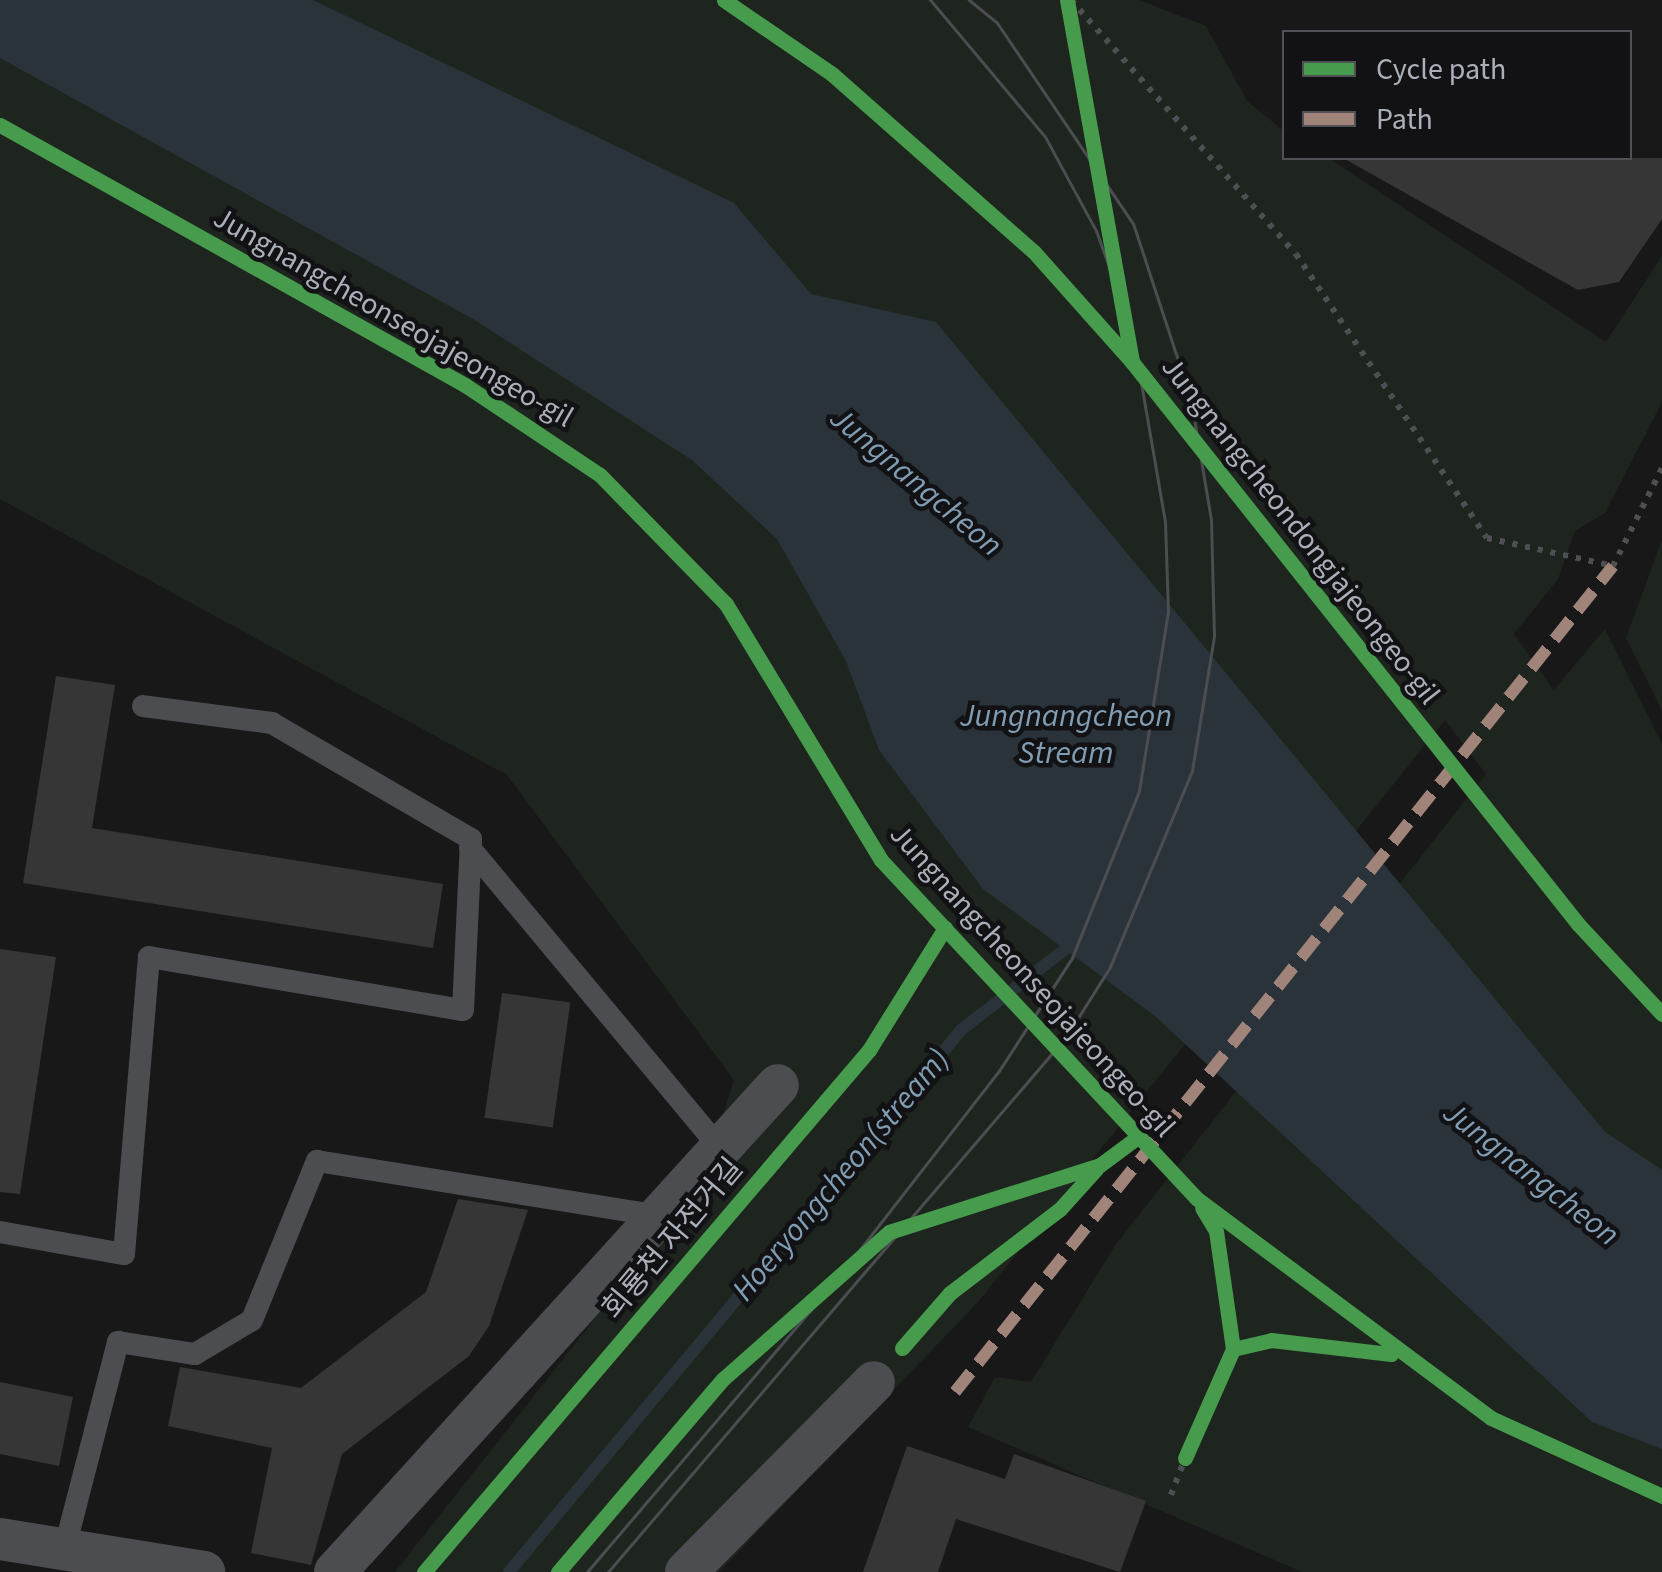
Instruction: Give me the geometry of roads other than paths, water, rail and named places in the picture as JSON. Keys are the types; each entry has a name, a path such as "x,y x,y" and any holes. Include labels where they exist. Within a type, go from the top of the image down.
{"street":[{"path":"336,1572 778,1084"},
{"path":"686,1572 874,1382"},
{"path":"0,1538 204,1572"}],"lane":[{"path":"0,1232 124,1254 149,957 463,1010 471,839 272,723 143,706"},
{"path":"470,848 721,1149"},
{"path":"65,1547 118,1342 195,1354 252,1320 317,1161 662,1216"}],"water":[{"name":"Jungnangcheon Stream","path":"0,0 313,0 734,203 811,294 936,322 1605,1132 1662,1170 1662,1449 1592,1422 1155,1016 983,889 879,750 846,661 777,539 692,460 473,319 0,58"}],"waterway":[{"name":"Hoeryongcheon(stream)","path":"509,1572 961,1030 1077,940"}],"tram line":[{"path":"587,1572 837,1279 999,1071 1072,958 1139,791 1168,612 1165,522 1132,330 1096,231 1045,137 930,0"},
{"path":"608,1572 1066,1037 1110,967 1192,771 1214,636 1211,520 1191,400 1133,224 997,23 969,0"}],"water label":[{"name":"Jungnangcheon","path":"916,482"},
{"name":"Jungnangcheon","path":"1531,1174"}]}
